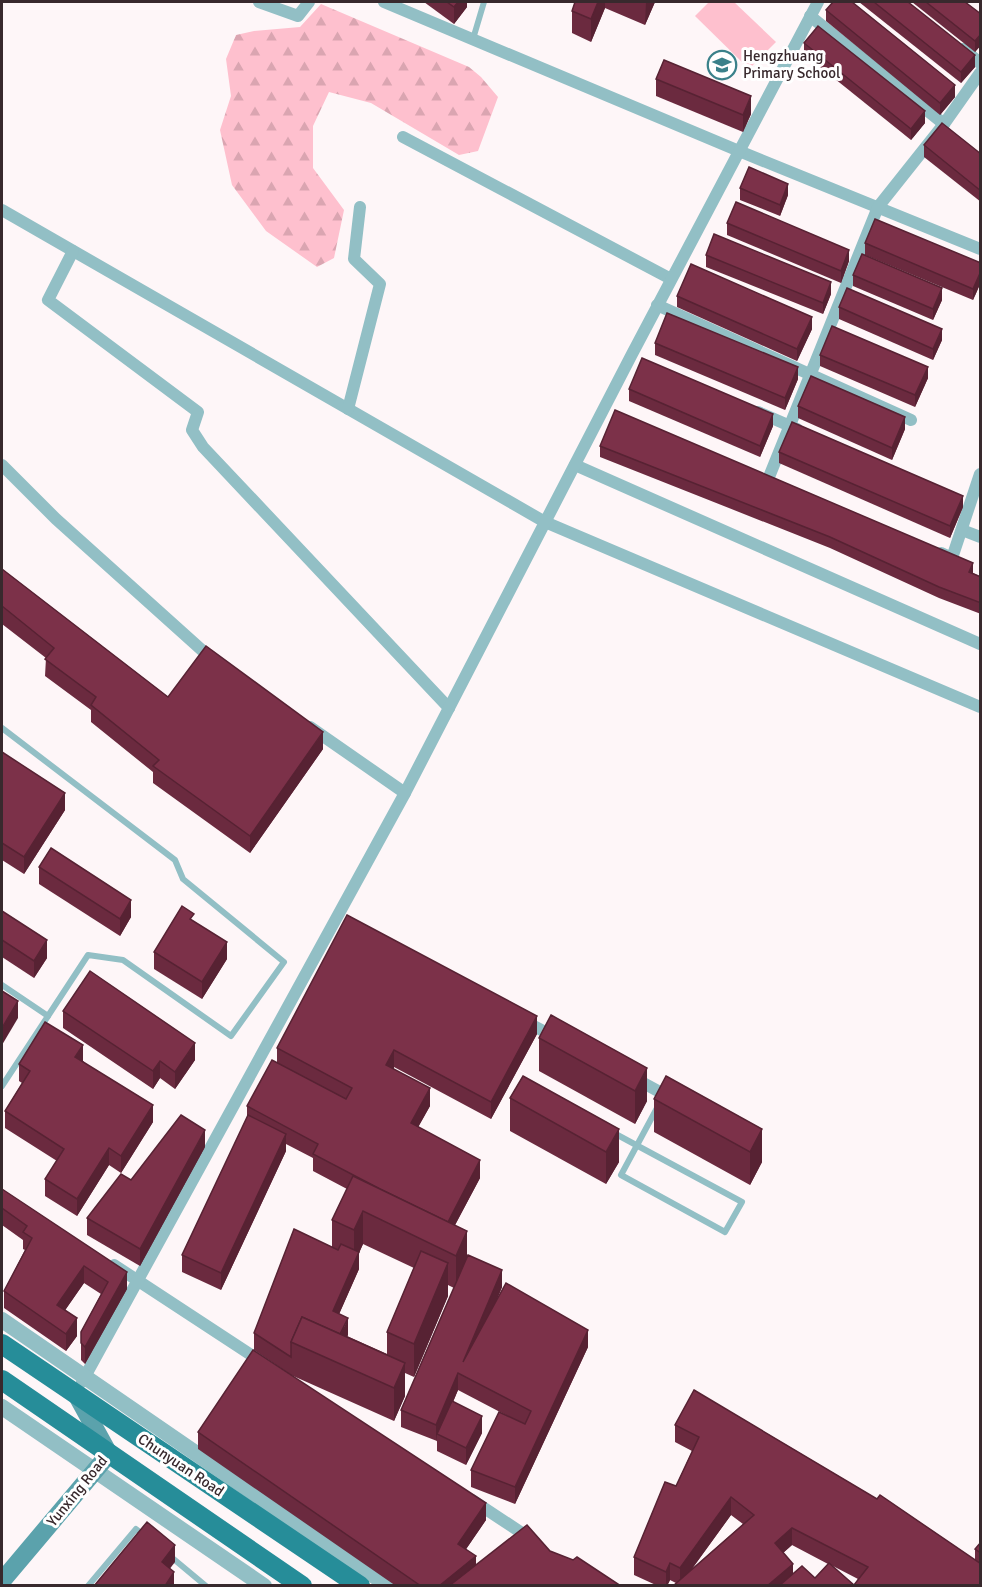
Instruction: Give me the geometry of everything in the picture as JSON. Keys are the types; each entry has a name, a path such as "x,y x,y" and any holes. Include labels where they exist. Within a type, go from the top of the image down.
{"main road":[{"name":"Chunyuan Road","path":"2,1344 81,1386 360,1586"},
{"name":"Chunyuan Road","path":"2,1380 302,1586"},
{"name":"Yunxing Road","path":"2,1581 109,1454 81,1386"}],"street":[{"path":"259,2 298,16 309,2"},
{"path":"384,2 981,249"},
{"path":"81,1386 340,925 405,793 574,465 607,416 636,359 657,305 818,2"},
{"path":"810,16 944,124"},
{"path":"955,43 981,63"},
{"path":"767,482 878,207 944,124 960,93 981,73"},
{"path":"403,137 671,279"},
{"path":"348,410 380,284 354,259 360,207"},
{"path":"2,210 545,522 981,707"},
{"path":"73,251 48,300 198,412 192,430 203,447 449,708"},
{"path":"657,305 911,420"},
{"path":"747,407 811,435"},
{"path":"2,465 56,519 206,656 225,669"},
{"path":"574,465 981,644"},
{"path":"930,549 952,558 962,530 965,501 981,474"},
{"path":"962,530 981,537"},
{"path":"301,721 405,793"},
{"path":"510,1014 572,1046"},
{"path":"624,1073 686,1105"},
{"path":"99,1256 276,1371"},
{"path":"2,1320 81,1386 389,1586"},
{"path":"2,1407 264,1586"},
{"path":"464,1495 543,1547"}],"lane":[{"path":"473,39 481,3"},
{"path":"2,728 175,860 183,879 284,962 231,1036 123,960 88,955 2,1086"},
{"path":"2,985 48,1016"},
{"path":"605,1129 637,1146 742,1202 725,1232 621,1175 637,1146 665,1094"},
{"path":"88,1586 136,1529 154,1543"},
{"path":"162,1550 206,1586"}],"green space":[{"path":"709,2 734,2 776,42 749,69 695,16"},
{"path":"321,4 469,67 498,97 478,151 459,155 371,103 329,92 313,126 313,168 344,210 334,258 317,267 266,231 232,185 220,130 231,96 226,59 236,35 300,27"}],"building":[{"path":"447,2 458,2 454,7"},
{"path":"575,2 598,2 591,19 572,11"},
{"path":"833,2 852,2 955,85 940,103 826,10"},
{"path":"874,2 908,2 975,55 961,72"},
{"path":"926,2 965,2 981,14 981,34 975,41"},
{"path":"818,26 925,111 911,129 804,43"},
{"path":"664,60 751,96 743,115 656,79"},
{"path":"942,123 981,154 981,191 924,145"},
{"path":"749,167 788,184 780,205 740,188"},
{"path":"736,202 849,250 841,271 727,223"},
{"path":"875,219 981,263 981,271 973,289 865,243"},
{"path":"714,234 831,282 823,303 706,255"},
{"path":"862,254 942,288 933,309 853,275"},
{"path":"691,264 812,317 797,349 677,296"},
{"path":"847,288 942,329 933,349 839,307"},
{"path":"667,313 798,367 785,398 655,343"},
{"path":"832,326 928,367 915,395 820,355"},
{"path":"642,358 773,414 760,446 629,389"},
{"path":"811,376 905,417 892,448 798,406"},
{"path":"615,410 973,563 969,572 981,577 981,603 939,587 830,537 600,446"},
{"path":"792,422 963,496 950,526 779,452"},
{"path":"2,569 168,697 206,646 323,732 250,836 153,766 159,760 91,705 96,697 45,659 54,648 2,606"},
{"path":"2,752 65,793 24,857 2,843"},
{"path":"51,848 131,900 120,919 39,867"},
{"path":"182,906 194,914 190,919 227,942 202,982 154,952"},
{"path":"2,911 47,940 34,961 2,940"},
{"path":"347,915 537,1016 491,1102 394,1050 386,1065 430,1088 411,1123 480,1160 448,1222 313,1154 318,1144 247,1106 272,1060 346,1099 352,1088 277,1048"},
{"path":"90,971 195,1043 175,1072 160,1061 153,1071 63,1011"},
{"path":"2,991 18,1001 2,1028"},
{"path":"551,1015 647,1068 635,1091 539,1038"},
{"path":"45,1022 83,1045 75,1057 153,1105 121,1156 109,1148 77,1199 45,1179 64,1149 5,1111 30,1071 19,1064"},
{"path":"523,1076 619,1129 606,1152 510,1098"},
{"path":"666,1076 762,1129 750,1152 654,1099"},
{"path":"181,1115 205,1130 140,1249 87,1218 121,1174 131,1180"},
{"path":"248,1115 286,1134 221,1273 182,1255"},
{"path":"353,1176 467,1231 456,1256 363,1211 354,1230 332,1220"},
{"path":"2,1189 127,1272 85,1347 81,1343 81,1332 108,1282 84,1266 57,1305 77,1318 66,1334 4,1291 32,1238 23,1232 27,1226 2,1208"},
{"path":"294,1229 338,1250 341,1244 359,1252 333,1311 348,1318 340,1334 302,1317 291,1342 291,1357 254,1333"},
{"path":"421,1251 448,1263 414,1344 387,1332"},
{"path":"468,1255 502,1270 463,1362 506,1283 588,1330 515,1487 471,1470 499,1412 525,1424 531,1411 458,1373 436,1425 401,1410"},
{"path":"302,1317 405,1363 394,1388 291,1342"},
{"path":"253,1350 486,1503 458,1544 476,1556 439,1586 421,1586 198,1432"},
{"path":"694,1390 877,1499 880,1495 981,1564 981,1586 779,1586 802,1566 815,1578 829,1563 854,1585 868,1567 792,1528 775,1543 793,1564 767,1586 673,1586 754,1515 731,1497 680,1568 670,1563 666,1572 634,1557 665,1482 676,1486 699,1437 675,1425"},
{"path":"452,1401 482,1416 466,1448 437,1434"},
{"path":"147,1522 175,1545 162,1562 174,1572 165,1586 94,1586"},
{"path":"527,1525 550,1551 573,1560 577,1557 621,1586 449,1586"},
{"path":"981,1542 981,1553 975,1549"}],"place":[{"name":"Hengzhuang Primary School","path":"722,65"}]}
